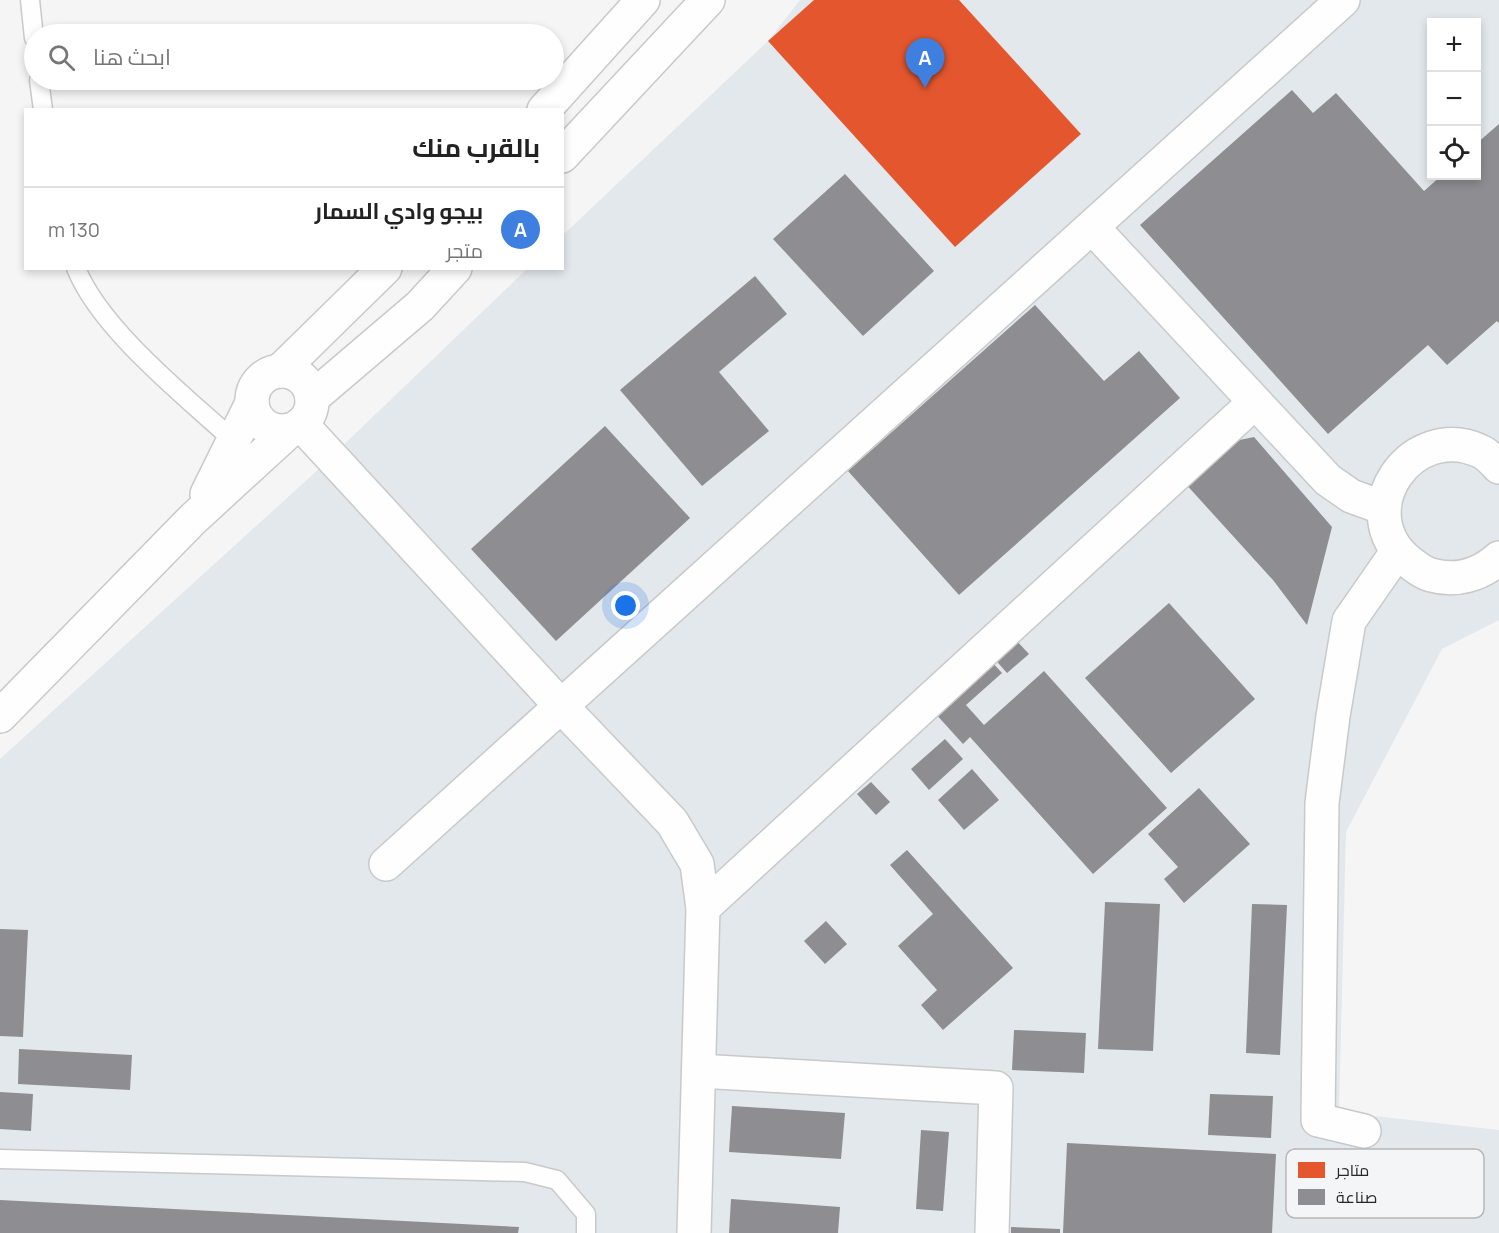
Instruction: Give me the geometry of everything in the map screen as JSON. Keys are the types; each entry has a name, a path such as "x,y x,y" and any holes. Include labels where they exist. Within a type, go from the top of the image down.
{"street":[{"path":"564,88 643,0"},
{"path":"564,154 708,0"},
{"path":"386,864 1343,0"},
{"path":"546,108 562,90"},
{"path":"1092,227 1328,480 1351,496 1384,508"},
{"path":"280,371 383,270"},
{"path":"0,716 193,519 420,306 453,270"},
{"path":"193,519 234,441 252,403 253,393 262,378 280,371 298,374 305,381 301,417 561,706 672,822 697,864 703,908 694,1233"},
{"path":"703,908 1255,402"},
{"path":"252,403 259,420 275,430 301,417"},
{"path":"1494,452 1461,445 1437,446 1416,454 1398,470 1389,486 1384,508 1387,532 1397,552 1421,572 1443,578 1466,577 1499,559"},
{"path":"1364,1131 1318,1120 1322,803 1348,621 1397,552"},
{"path":"699,1071 996,1088 992,1233"}],"lane":[{"path":"30,0 33,24"},
{"path":"40,90 43,108"},
{"path":"77,270 83,285 119,333 234,441"},
{"path":"0,1159 525,1172 557,1180 586,1214 586,1233"}],"shaded area":[{"path":"800,0 1499,0 1499,620 1442,649 1346,832 1339,1112 1499,1130 1499,1233 0,1233 0,759 310,477 526,270 564,270 564,234 768,41"}],"building: متاجر":[{"path":"814,0 959,0 1081,134 955,247 768,41"}],"building: صناعة":[{"path":"1292,90 1313,113 1336,93 1424,191 1436,180 1481,180 1481,140 1499,124 1499,323 1497,321 1447,365 1428,345 1328,434 1140,225"},
{"path":"845,174 934,271 863,336 773,239"},
{"path":"755,276 787,314 719,372 769,431 702,486 620,390"},
{"path":"1035,305 1104,381 1139,351 1180,398 959,595 848,471"},
{"path":"605,426 690,518 556,641 471,549"},
{"path":"1254,437 1332,527 1307,625 1273,580 1183,481 1220,444"},
{"path":"1169,603 1255,699 1171,773 1085,678"},
{"path":"1013,637 1029,654 1007,673 992,656"},
{"path":"991,661 1002,673 966,705 984,725 1044,671 1167,808 1093,874 970,737 963,744 934,712"},
{"path":"945,739 963,759 929,790 911,769"},
{"path":"972,769 999,800 964,830 938,800"},
{"path":"871,782 890,802 876,815 857,794"},
{"path":"1199,788 1250,844 1184,903 1164,879 1178,867 1148,834"},
{"path":"907,850 1013,968 943,1030 921,1005 937,990 898,946 933,914 890,865"},
{"path":"1105,902 1160,904 1153,1051 1098,1049"},
{"path":"1252,904 1287,905 1280,1055 1246,1053"},
{"path":"826,921 847,944 825,964 804,941"},
{"path":"0,929 28,930 23,1037 0,1036"},
{"path":"1014,1030 1086,1033 1084,1073 1012,1070"},
{"path":"19,1049 132,1055 130,1090 18,1084"},
{"path":"0,1092 33,1094 31,1131 0,1129"},
{"path":"1210,1094 1273,1096 1271,1138 1208,1135"},
{"path":"732,1106 845,1113 841,1159 729,1152"},
{"path":"921,1130 949,1132 943,1211 916,1209"},
{"path":"1067,1143 1276,1154 1272,1233 1063,1233"},
{"path":"731,1199 840,1207 838,1233 729,1233"},
{"path":"0,1200 519,1227 518,1233 0,1233"},
{"path":"1011,1227 1060,1229 1060,1233 1011,1233"}],"place":[{"name":"بيجو وادي السمار","path":"925,88"}]}
